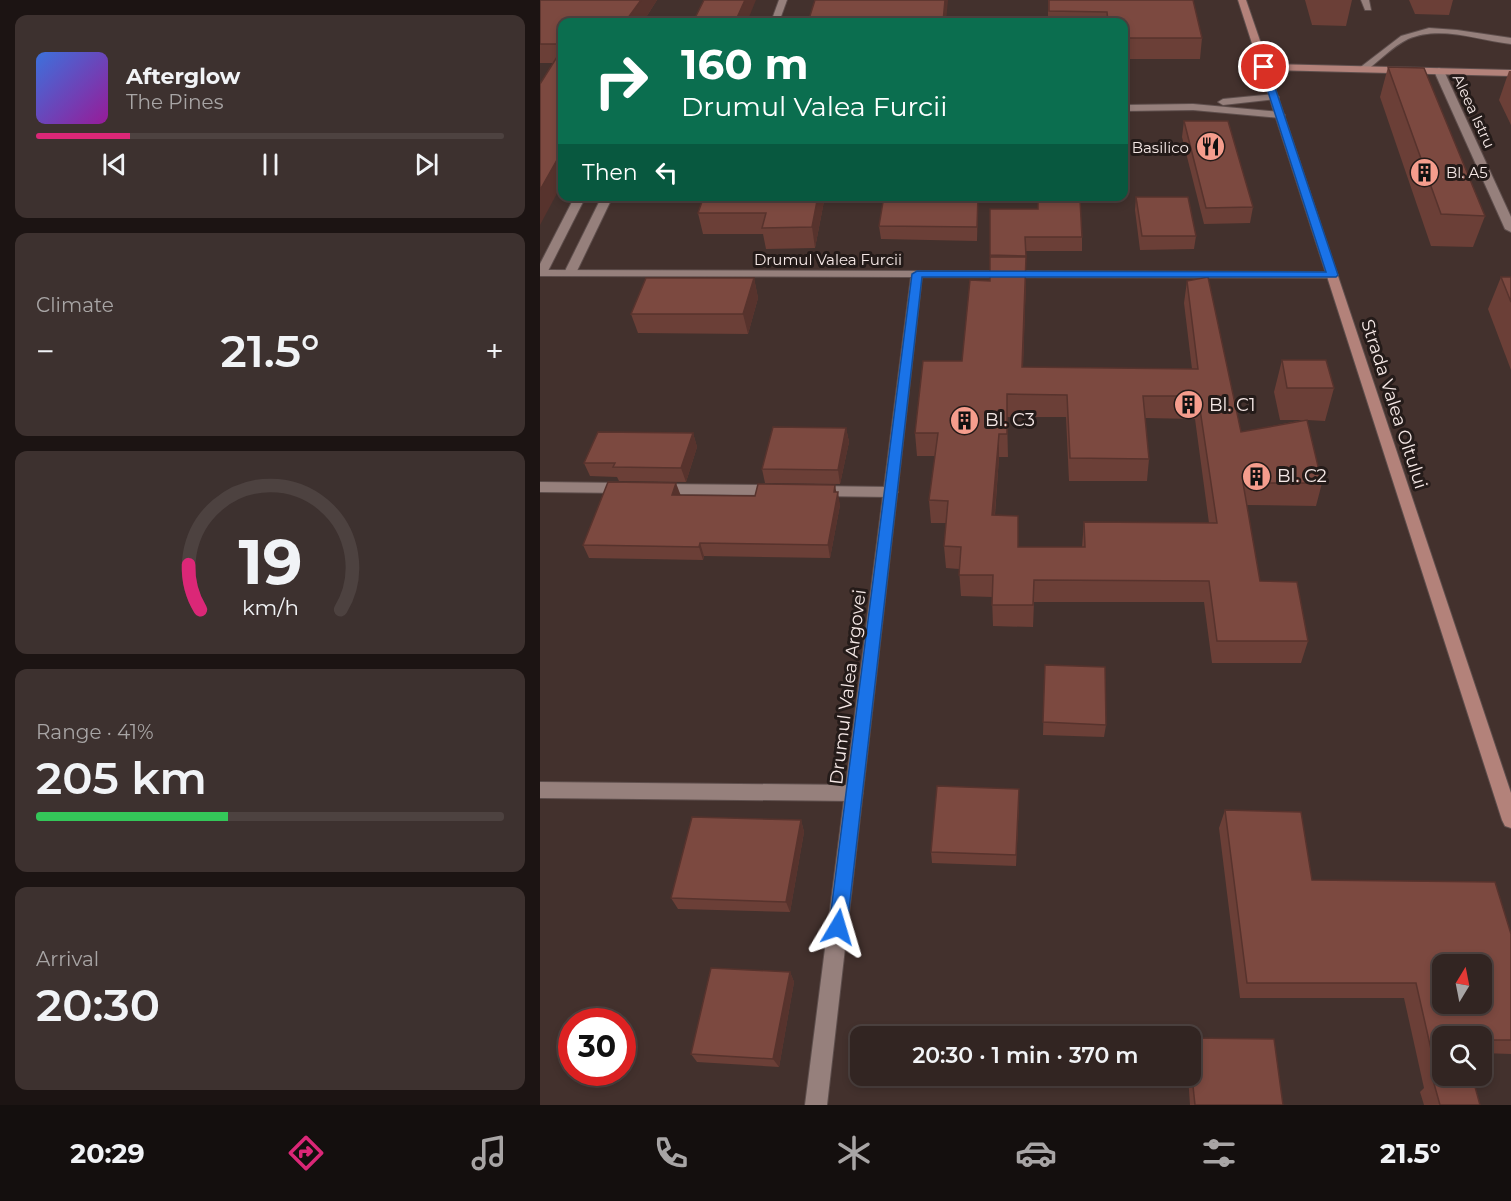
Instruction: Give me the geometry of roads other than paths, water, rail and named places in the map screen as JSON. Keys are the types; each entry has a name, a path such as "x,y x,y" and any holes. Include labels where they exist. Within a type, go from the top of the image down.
{"main road":[{"name":"Strada Valea Oltului","path":"1242,0 1511,820"},
{"path":"1264,67 1511,73"}],"street":[{"path":"776,18 783,0"},
{"path":"1363,69 1405,37 1416,34 1441,32 1511,41"},
{"name":"Aleea Istru","path":"1439,71 1511,229"},
{"path":"1193,107 1274,97"},
{"path":"1128,108 1193,107 1280,115"},
{"path":"541,273 578,201"},
{"path":"570,273 606,201"},
{"name":"Drumul Valea Furcii","path":"541,273 1332,275"},
{"name":"Drumul Valea Argovei","path":"816,1105 917,274"},
{"path":"540,487 891,492"},
{"path":"540,790 854,793"}],"place":[{"name":"Basilico","path":"1210,147"},
{"name":"Bl. A5","path":"1425,172"},
{"name":"Bl. C1","path":"1188,405"},
{"name":"Bl. C3","path":"964,420"},
{"name":"Bl. C2","path":"1256,476"}]}
